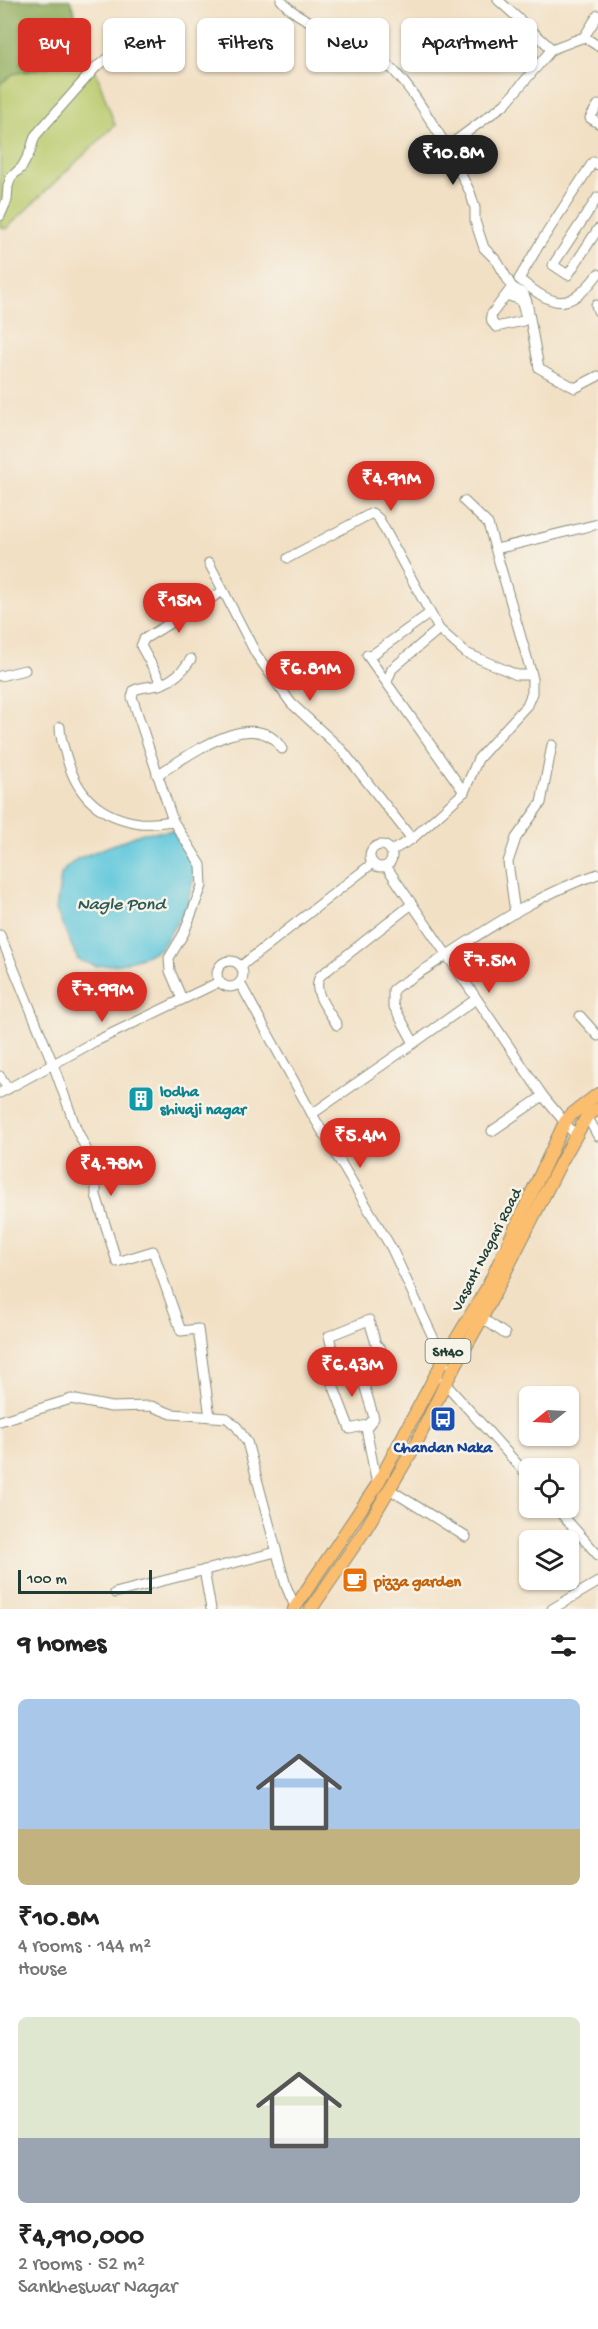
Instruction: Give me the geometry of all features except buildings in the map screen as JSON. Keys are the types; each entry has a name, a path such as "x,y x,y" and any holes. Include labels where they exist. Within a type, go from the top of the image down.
{"main road":[{"name":"Vasant Nagari Road","path":"311,1609 364,1530 442,1361 488,1286 565,1122 598,1094"},
{"name":"Vasant Nagari Road","path":"295,1609 415,1446 445,1384 482,1318 576,1136 587,1116 598,1109"}],"street":[{"path":"281,0 295,14 377,54 411,91 447,147 470,192 475,208 475,221 484,248 497,261 509,291 524,294 540,368 575,388 598,376"},
{"path":"498,0 552,49"},
{"path":"447,147 505,104 552,49 584,37 598,15"},
{"path":"584,37 598,46"},
{"path":"0,216 8,200 8,186 11,177 22,167 36,136 96,67 103,62"},
{"path":"598,105 590,118 598,123"},
{"path":"598,165 593,162 519,279 544,299 556,302 575,297 589,286 598,274"},
{"path":"598,197 553,265 568,275 598,229"},
{"path":"391,851 412,839 464,792 478,759 526,705 532,693 532,675 489,524 464,501"},
{"path":"288,558 372,513 379,519 439,629 466,653 517,675 532,675"},
{"path":"496,549 598,524"},
{"path":"209,563 256,654 291,703 342,750 412,839"},
{"path":"162,684 141,646 144,639 223,591"},
{"path":"430,613 368,656 464,792"},
{"path":"416,623 428,638"},
{"path":"387,682 392,669 439,629"},
{"path":"182,999 170,972 169,958 184,933 202,886 201,865 173,821 132,697 134,690 162,684 184,670 191,659"},
{"path":"0,676 25,670"},
{"path":"60,727 60,736 72,776 82,794 105,813 141,823 173,821"},
{"path":"157,775 209,743 235,733 262,732 276,739 282,749"},
{"path":"515,913 508,862 516,838 541,803 552,745"},
{"path":"382,845 391,851 392,858 386,866 379,867 373,863 370,856 375,847 382,845"},
{"path":"241,966 373,863"},
{"path":"386,866 543,1096 576,1136"},
{"path":"414,1043 393,1005 393,990 515,913 568,884 598,874"},
{"path":"337,1025 318,993 316,982 320,976 412,904"},
{"path":"0,935 53,1064 76,1128 87,1150 96,1176 96,1195 117,1262 153,1251 181,1331 198,1329 210,1417"},
{"path":"240,983 227,987 219,982 217,974 222,963 234,961 241,966 243,975 240,983 312,1114 392,1250 442,1361 452,1372"},
{"path":"0,1076 4,1091 53,1064 219,982"},
{"path":"312,1114 476,999"},
{"path":"580,1016 598,1036"},
{"path":"492,1131 543,1096"},
{"path":"587,1116 598,1136"},
{"path":"482,1318 505,1334"},
{"path":"369,1320 376,1344 381,1349 357,1361 335,1361 328,1338 369,1320"},
{"path":"346,1368 339,1371 330,1367 328,1372 350,1429 356,1429 368,1425 375,1418 357,1361"},
{"path":"436,1374 519,1466"},
{"path":"0,1421 71,1399 111,1407 152,1406 172,1414 227,1418 237,1427 247,1442 276,1552 295,1609"},
{"path":"368,1425 383,1487 466,1537"},
{"path":"565,1518 598,1555"},
{"path":"115,1593 276,1552"},
{"path":"204,1570 211,1609"},
{"path":"552,1609 598,1582"}],"green space":[{"path":"0,0 70,0 77,18 18,18 18,72 23,72 13,74 0,84"},
{"path":"91,58 115,125 6,229 0,227 0,84 13,74 91,72"}],"water":[{"name":"Nagle Pond","path":"173,831 187,850 196,869 186,908 161,948 120,964 96,966 78,960 56,910 61,875 65,869 77,859 143,833"}],"place":[{"name":"lodha shivaji nagar","path":"141,1099"},
{"name":"Chandan Naka","path":"443,1419"},
{"name":"pizza garden","path":"355,1580"}]}
